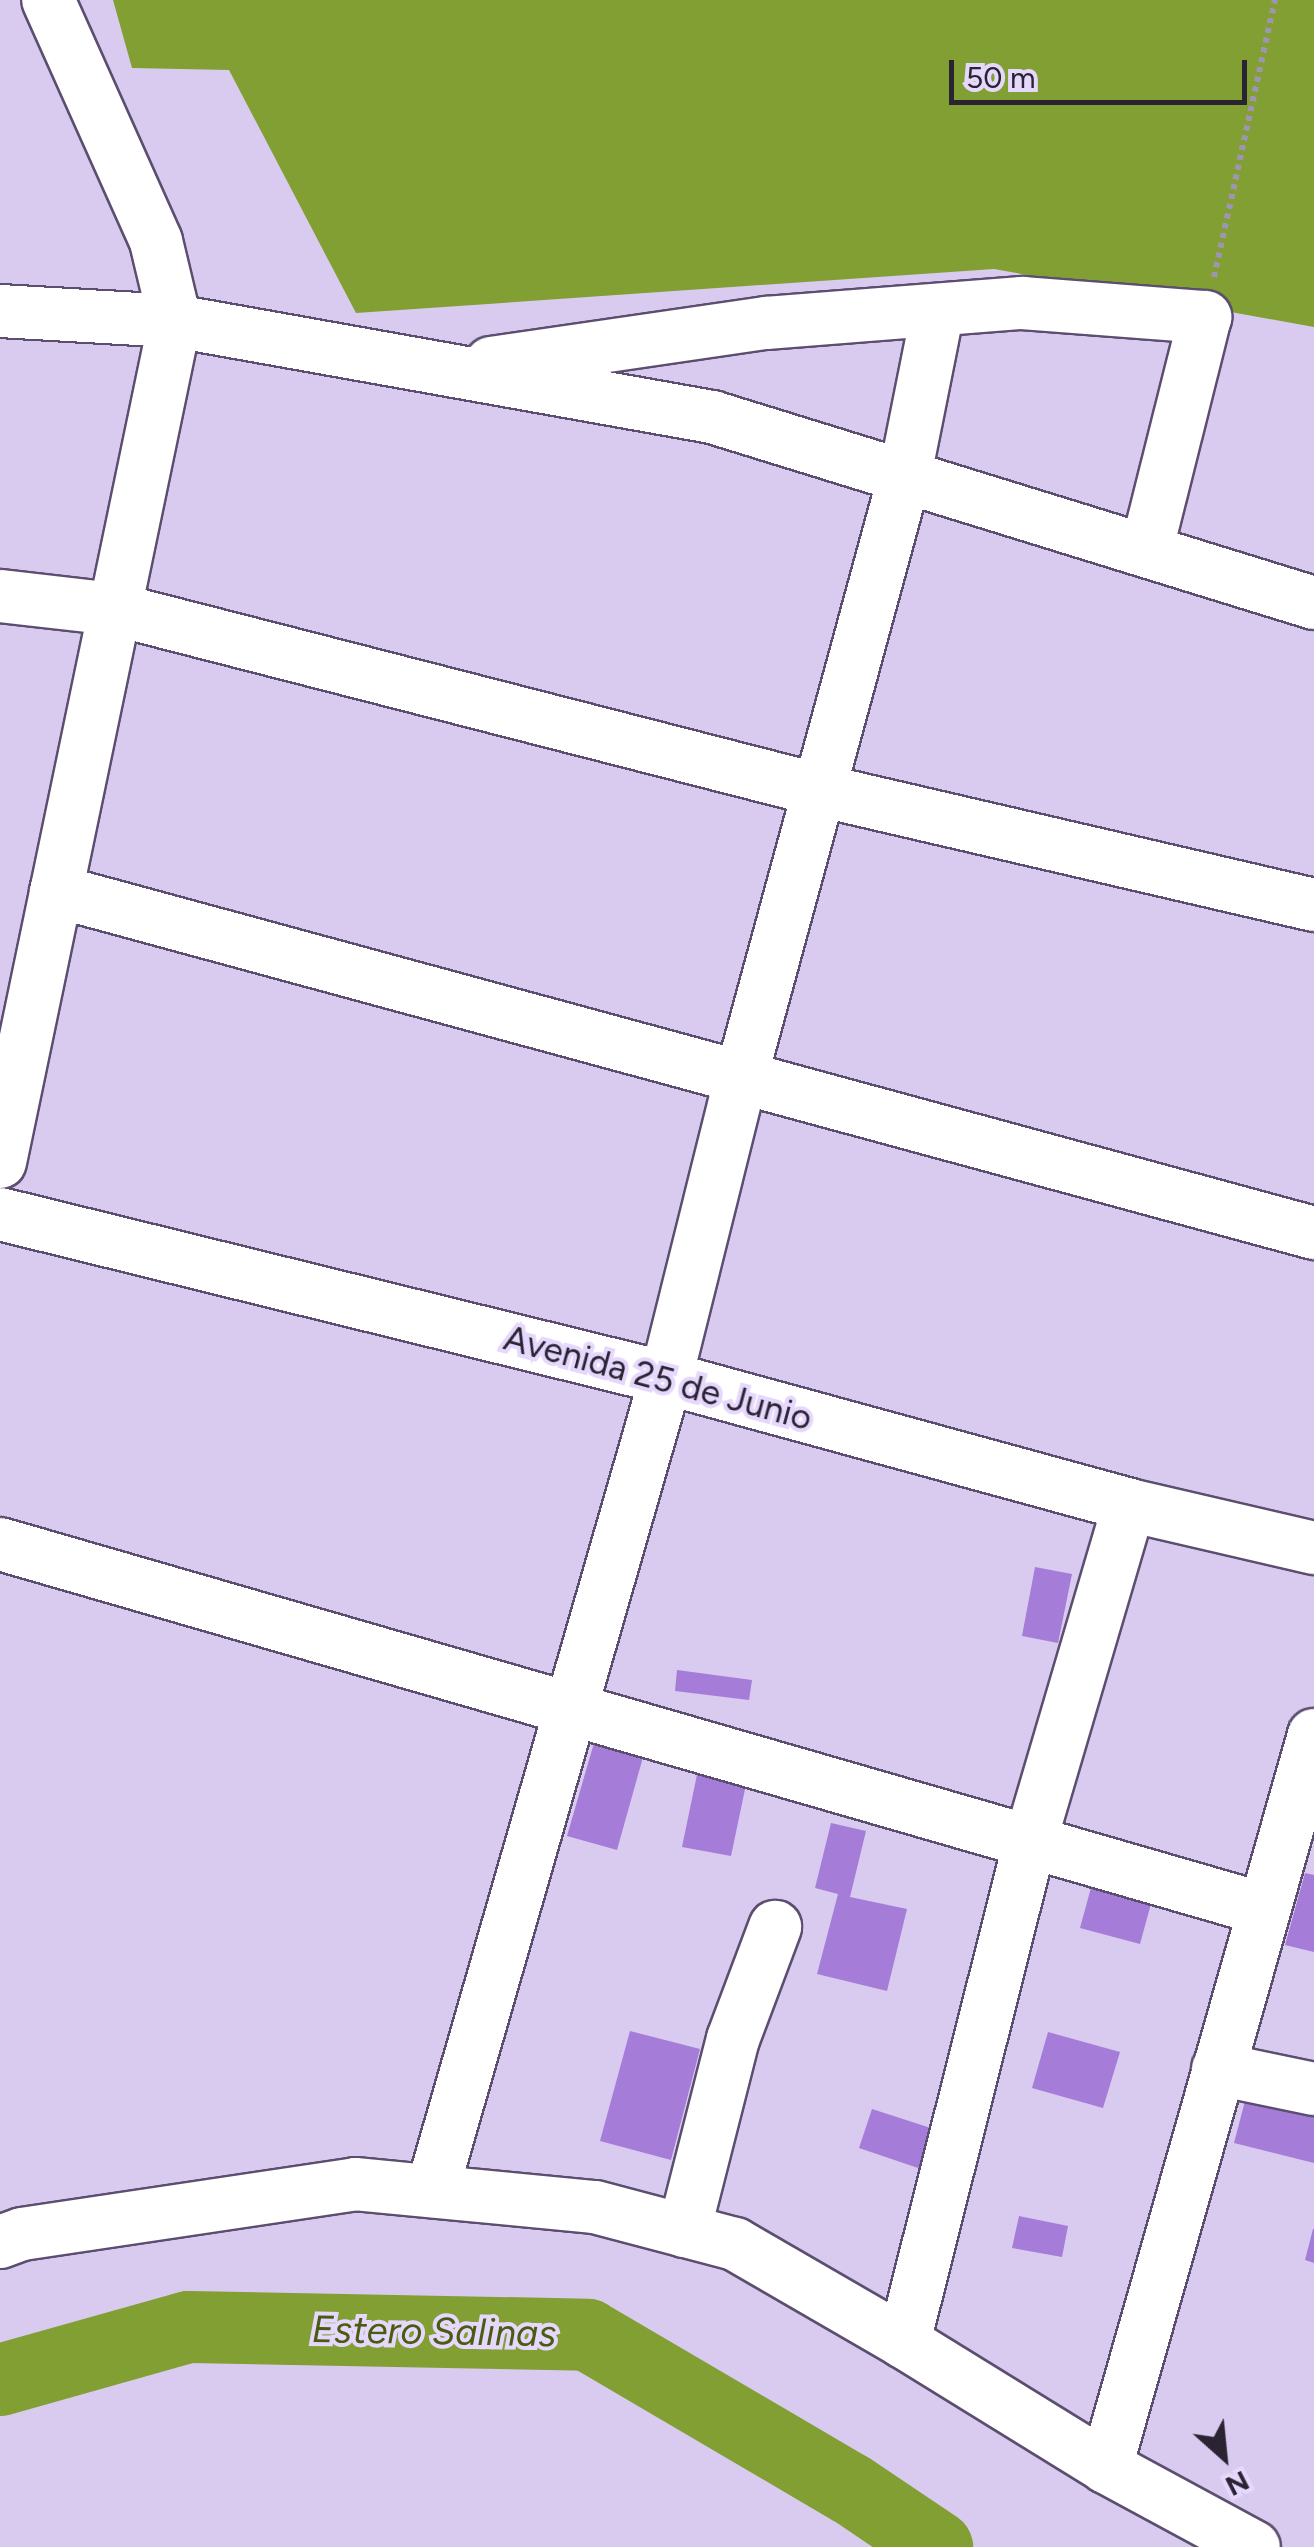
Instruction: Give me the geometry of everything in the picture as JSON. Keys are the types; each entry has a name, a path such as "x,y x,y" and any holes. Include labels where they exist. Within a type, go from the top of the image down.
{"street":[{"path":"0,1162 175,321 156,241 48,0"},
{"path":"445,369 766,323 1022,303 1205,317 1147,548"},
{"path":"0,310 175,321 712,417 1147,548 1314,603"},
{"path":"432,2191 666,1378 741,1077 905,475 938,310"},
{"path":"0,596 114,609 819,790 1314,905"},
{"path":"56,891 1314,1233"},
{"name":"Avenida 25 de Junio","path":"0,1214 666,1378 1128,1506 1314,1548"},
{"path":"904,2342 1030,1842 1128,1506"},
{"path":"0,1544 1263,1910"},
{"path":"1106,2468 1263,1910 1299,1840 1314,1735"},
{"path":"684,2231 733,2039 775,1927"},
{"path":"1218,2069 1314,2089"},
{"path":"0,2242 22,2234 356,2184 595,2207 734,2244 904,2342 1106,2468 1254,2547"}],"path":[{"path":"1205,317 1275,0"}],"shaded area":[{"path":"113,0 1314,0 1314,327 994,269 356,313 229,70 132,68"}],"building":[{"path":"1035,1567 1072,1574 1058,1643 1022,1636"},
{"path":"677,1670 752,1680 749,1700 675,1691"},
{"path":"596,1736 645,1750 617,1850 567,1836"},
{"path":"699,1765 748,1775 731,1856 682,1847"},
{"path":"831,1823 866,1831 850,1897 907,1909 887,1991 817,1974 838,1894 815,1888"},
{"path":"1098,1862 1158,1878 1140,1944 1080,1928"},
{"path":"1305,1873 1314,1875 1314,1952 1285,1945"},
{"path":"630,2031 700,2049 671,2160 600,2141"},
{"path":"1048,2032 1120,2052 1103,2108 1032,2088"},
{"path":"1250,2082 1314,2099 1314,2163 1234,2143"},
{"path":"872,2109 937,2130 924,2170 859,2148"},
{"path":"1019,2216 1068,2226 1062,2257 1012,2248"},
{"path":"1314,2229 1314,2263 1305,2260"}],"waterway":[{"name":"Estero Salinas","path":"0,2380 189,2327 588,2335 851,2489 937,2547"}]}
